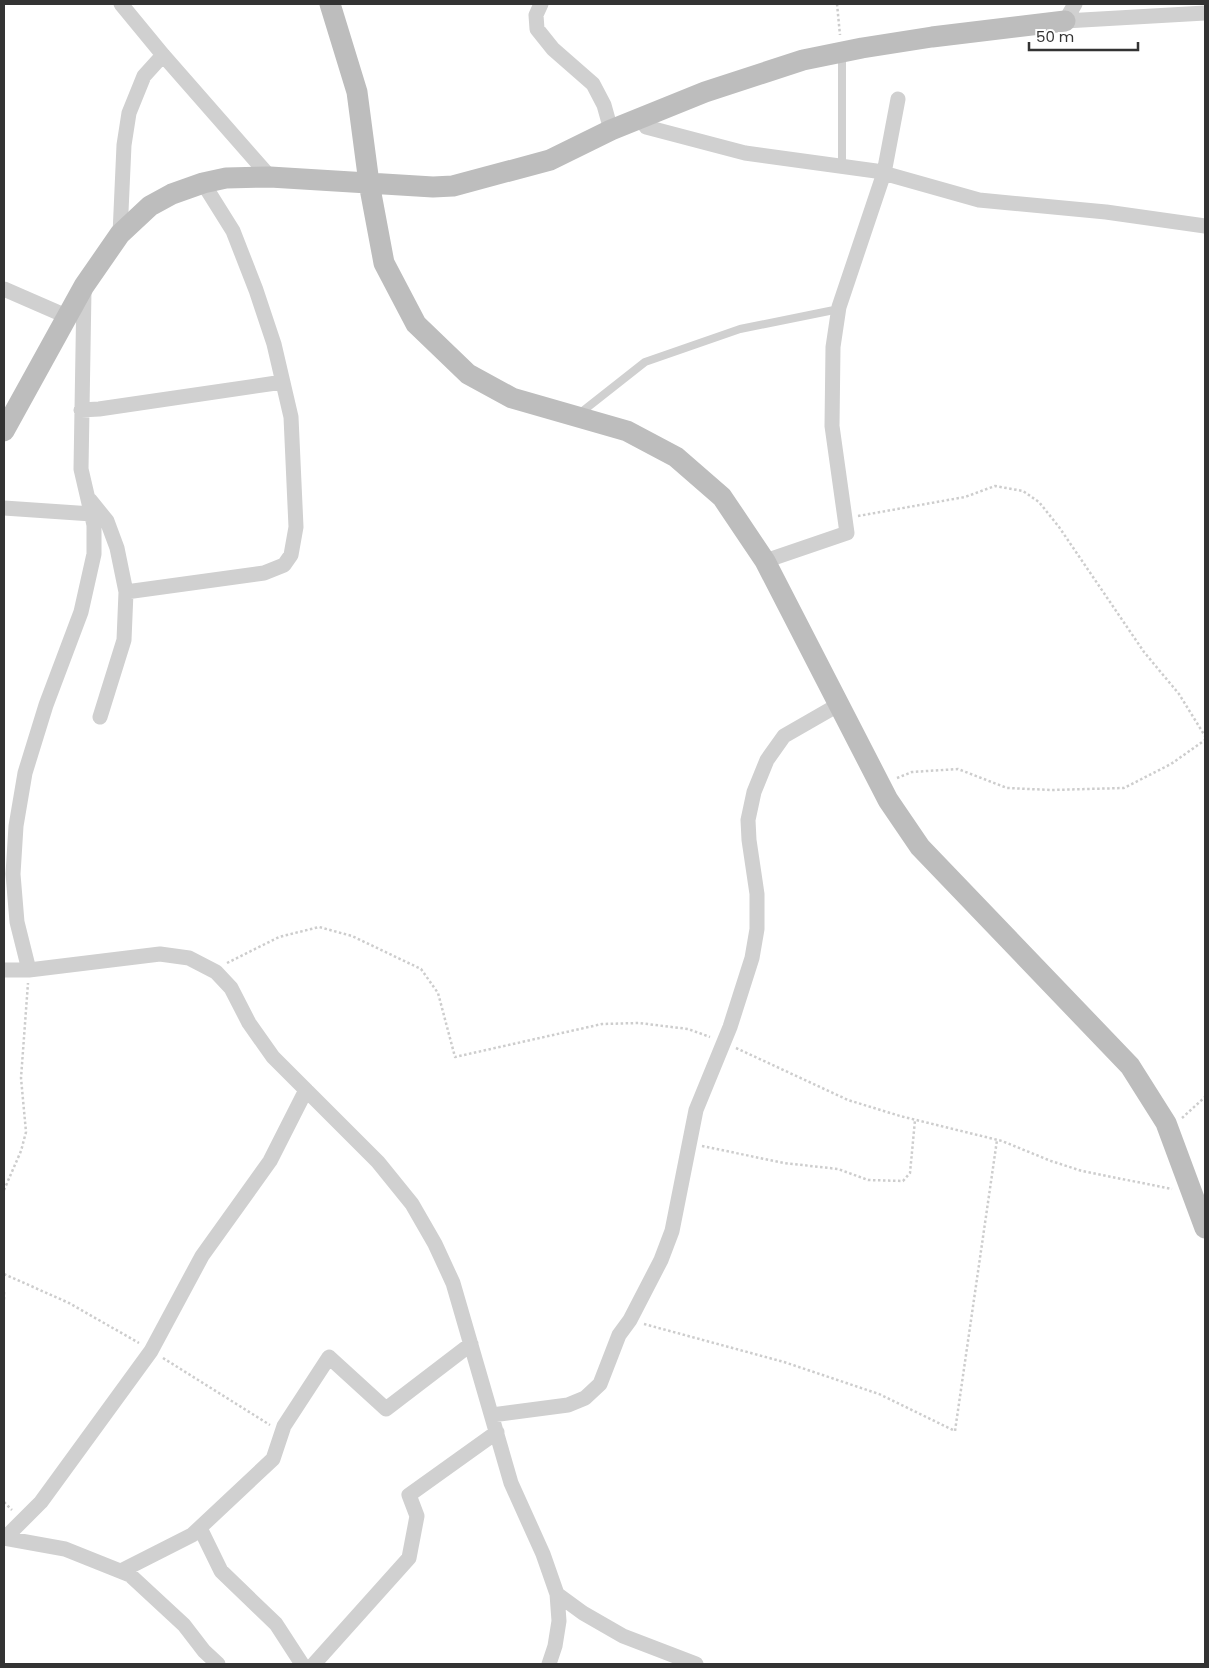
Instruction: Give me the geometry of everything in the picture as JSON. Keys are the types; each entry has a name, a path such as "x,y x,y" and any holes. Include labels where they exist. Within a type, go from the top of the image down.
{"street":[{"path":"121,4 270,178"},
{"path":"330,4 357,92 369,183 384,263 416,324 468,374 512,398 628,431 676,457 722,497 764,561 888,800 920,847 1130,1066 1166,1123 1205,1228"},
{"path":"541,4 536,15 537,29 553,49 593,84 604,105 611,130"},
{"path":"4,431 66,316 120,234 150,206 172,194 203,183 226,178 270,178 434,187 453,186 550,160 611,130 705,92 749,76 803,60 1070,12 1205,13"},
{"path":"120,234 124,145 129,113 144,76 163,55"},
{"path":"764,561 847,533 832,426 833,347 839,309 884,173 898,99"},
{"path":"642,119 646,127 745,153 884,173 978,200 1106,212 1205,226"},
{"path":"126,592 264,573 284,565 291,555 296,527 292,417 274,344 256,290 233,231 203,183"},
{"path":"29,970 17,922 13,874 16,826 25,773 46,705 81,612 94,554 94,525 81,469 84,286"},
{"path":"4,289 66,316"},
{"path":"81,410 283,382"},
{"path":"88,498 107,521 117,548 126,592 124,640 100,717"},
{"path":"4,508 92,514"},
{"path":"492,1415 568,1405 585,1398 600,1384 619,1335 630,1320 661,1260 672,1232 696,1110 724,1042 752,958 757,929 757,894 748,840 748,820 754,792 767,760 784,736 838,705"},
{"path":"4,970 29,970 160,954 189,958 212,970 231,988 249,1023 273,1058 378,1162 412,1204 435,1244 453,1283 511,1482 543,1554 557,1594 559,1621 555,1646 549,1664"},
{"path":"5,1538 41,1502 151,1350 202,1256 270,1161 306,1090"},
{"path":"121,1571 192,1535 273,1459 284,1426 329,1357 386,1409 471,1344"},
{"path":"314,1664 409,1558 417,1516 409,1495 497,1432"},
{"path":"200,1528 221,1571 276,1624 302,1664"},
{"path":"5,1538 65,1550 130,1575 184,1625 204,1651 218,1664"},
{"path":"557,1594 583,1613 670,1660 696,1664"}],"lane":[{"path":"842,52 842,166"},
{"path":"575,417 645,362 740,329 839,309"}],"path":[{"path":"837,4 842,52"},
{"path":"845,518 965,497 994,486 1023,491 1039,502 1059,527 1144,652 1179,694 1205,736"},
{"path":"879,784 912,772 958,769 1007,788 1052,790 1124,788 1171,764 1205,740"},
{"path":"212,970 279,937 319,927 352,936 421,969 438,993 455,1057 602,1024 639,1023 688,1029 724,1042 848,1100 915,1120 998,1140 1082,1171 1192,1193"},
{"path":"4,1190 21,1151 26,1132 22,1078 29,970"},
{"path":"1169,1130 1205,1097"},
{"path":"689,1144 784,1163 838,1169 868,1180 903,1181 910,1173 915,1120"},
{"path":"630,1320 784,1362 880,1394 955,1432 998,1140"},
{"path":"4,1292 4,1301"}]}
